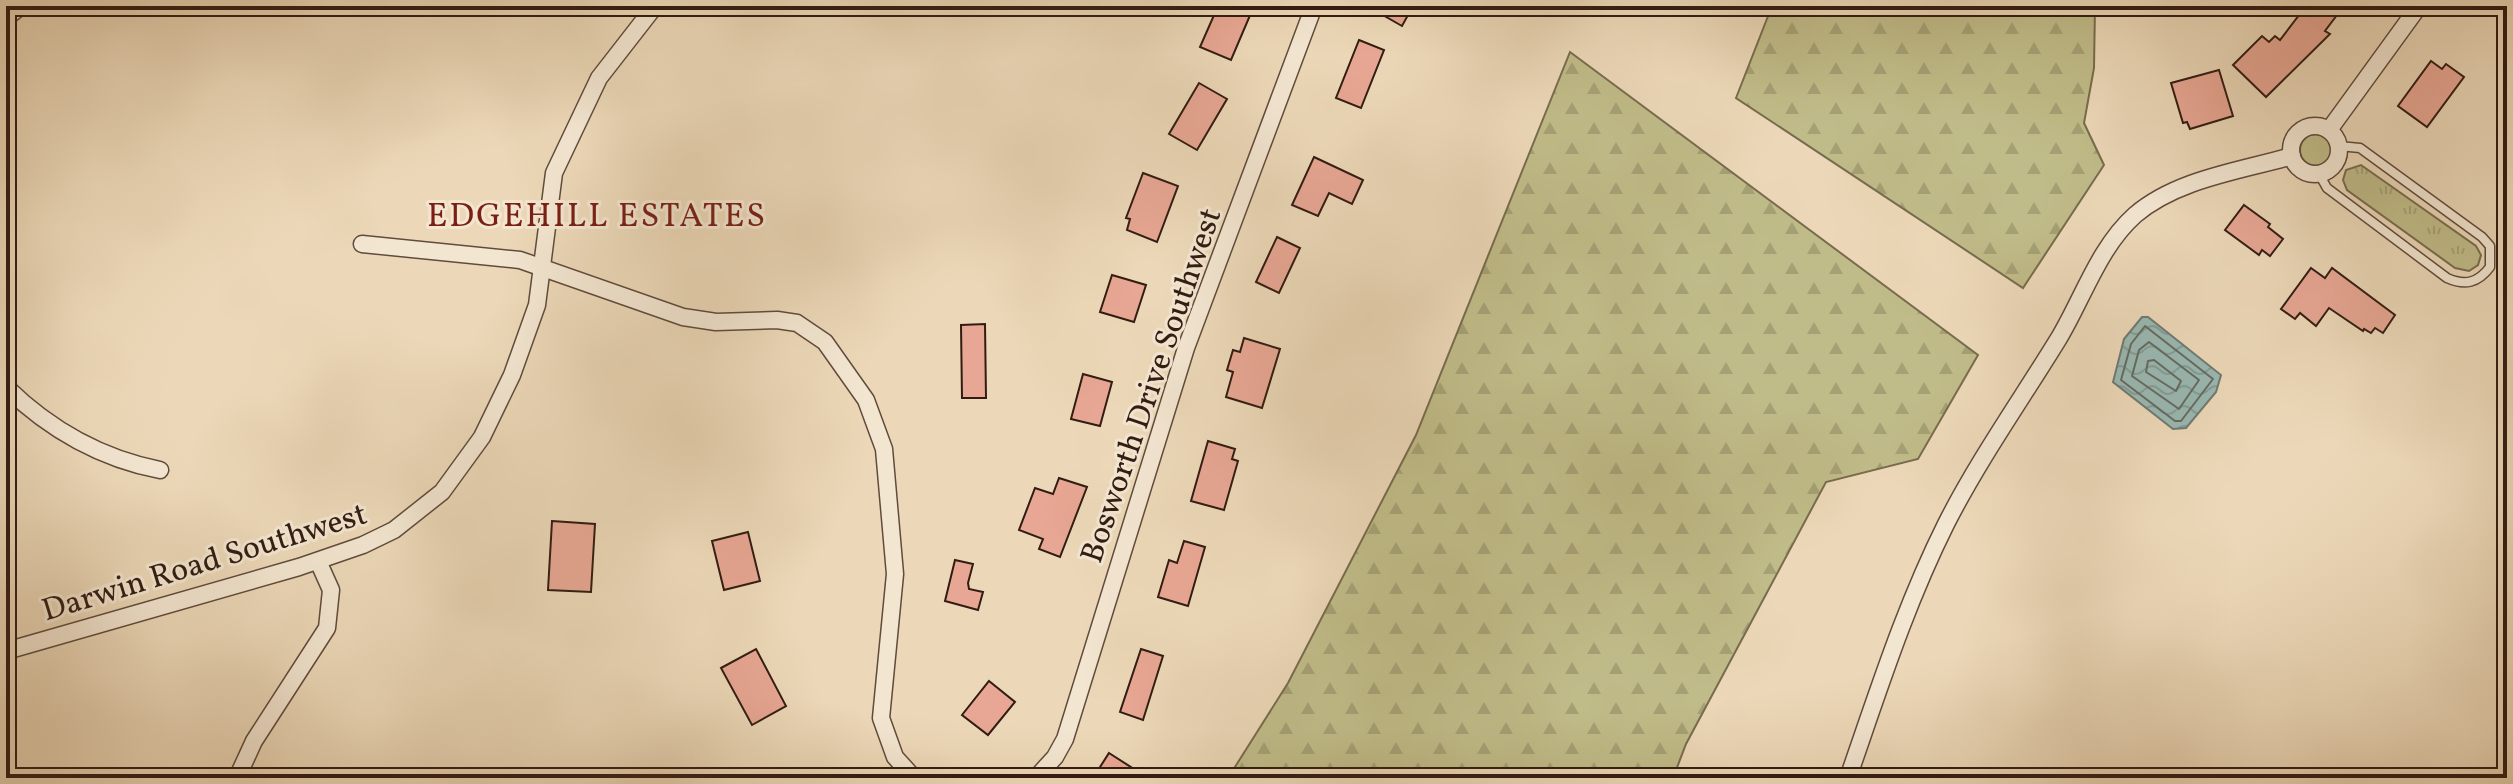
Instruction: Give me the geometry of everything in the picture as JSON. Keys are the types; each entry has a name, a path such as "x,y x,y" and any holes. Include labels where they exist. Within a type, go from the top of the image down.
{"street":[{"path":"6,18 21,6"},
{"name":"Darwin Road Southwest","path":"6,651 318,561 394,530 442,492 463,466 512,375 537,305 554,173 599,78 655,6"},
{"name":"Bosworth Drive Southwest","path":"1036,778 1055,757 1065,739 1186,348 1314,6"},
{"path":"2329,130 2419,6"},
{"path":"2318,126 2329,130 2339,146 2336,162 2319,174 2300,169 2292,156 2293,141 2303,130 2318,126"},
{"path":"1848,778 1902,622 1946,525 1990,444 2059,337 2118,233 2135,216 2174,190 2292,156"},
{"path":"362,244 520,260 683,317 716,322 777,320 797,323 825,342 866,400 884,449 895,574 881,718 895,757 914,778"},
{"path":"6,387 43,420 80,443 133,465 160,470"},
{"path":"237,778 254,741 327,628 331,590 318,561"}],"lane":[{"path":"2319,174 2327,188 2447,278 2459,283 2471,283 2490,267 2492,256 2482,237 2360,148 2339,146"}],"green space":[{"path":"1772,6 2095,6 2094,68 2084,123 2104,165 2023,288 1736,98"},
{"path":"1570,52 1978,355 1918,459 1826,482 1686,744 1673,778 1228,778 1288,683 1416,435"},
{"path":"2316,134 2327,139 2332,150 2327,161 2316,166 2305,161 2300,150 2305,139"},
{"path":"2361,165 2476,246 2481,255 2478,265 2469,271 2455,268 2347,190 2343,180 2346,170"}],"water":[{"path":"2142,317 2148,317 2221,375 2216,392 2186,428 2173,429 2113,382 2124,339"}],"building":[{"path":"1218,6 1254,6 1231,60 1200,47"},
{"path":"1367,6 1413,6 1402,26"},
{"path":"2306,6 2325,6 2337,15 2325,31 2330,34 2266,97 2233,65 2262,36 2269,42 2275,36 2280,40"},
{"path":"1359,40 1384,50 1361,108 1336,98"},
{"path":"2431,61 2442,69 2446,64 2464,77 2427,127 2398,106"},
{"path":"2219,70 2233,116 2190,129 2187,122 2183,123 2171,83"},
{"path":"1199,83 1227,99 1197,150 1169,134"},
{"path":"1314,157 1363,180 1352,204 1329,193 1318,216 1292,205"},
{"path":"1143,173 1178,186 1157,242 1127,230 1130,219 1126,218"},
{"path":"2244,205 2270,224 2268,227 2283,239 2270,256 2262,250 2259,255 2225,230"},
{"path":"1277,237 1300,248 1279,293 1256,282"},
{"path":"2311,268 2325,278 2332,268 2395,315 2383,333 2375,328 2371,333 2363,331 2329,308 2316,326 2300,313 2295,319 2281,309"},
{"path":"1112,275 1146,285 1134,322 1100,312"},
{"path":"985,324 986,398 962,398 961,325"},
{"path":"1244,338 1280,349 1262,408 1226,397 1233,372 1227,370 1233,350 1240,352"},
{"path":"1083,374 1112,382 1100,426 1071,419"},
{"path":"1208,441 1235,449 1232,459 1238,461 1224,510 1191,501"},
{"path":"1059,478 1087,487 1060,557 1039,549 1043,539 1019,530 1035,488 1053,494"},
{"path":"552,521 595,524 591,592 548,590"},
{"path":"748,532 760,581 724,590 712,541"},
{"path":"1184,541 1205,547 1188,606 1158,597 1169,560 1177,563"},
{"path":"955,560 973,564 968,583 969,589 983,592 978,610 945,601"},
{"path":"756,649 786,706 752,725 721,668"},
{"path":"1141,649 1163,656 1143,720 1120,712"},
{"path":"989,681 1015,702 988,735 962,715"},
{"path":"1109,753 1148,778 1093,778"}],"district":[{"name":"EDGEHILL ESTATES","path":"597,214"}]}
